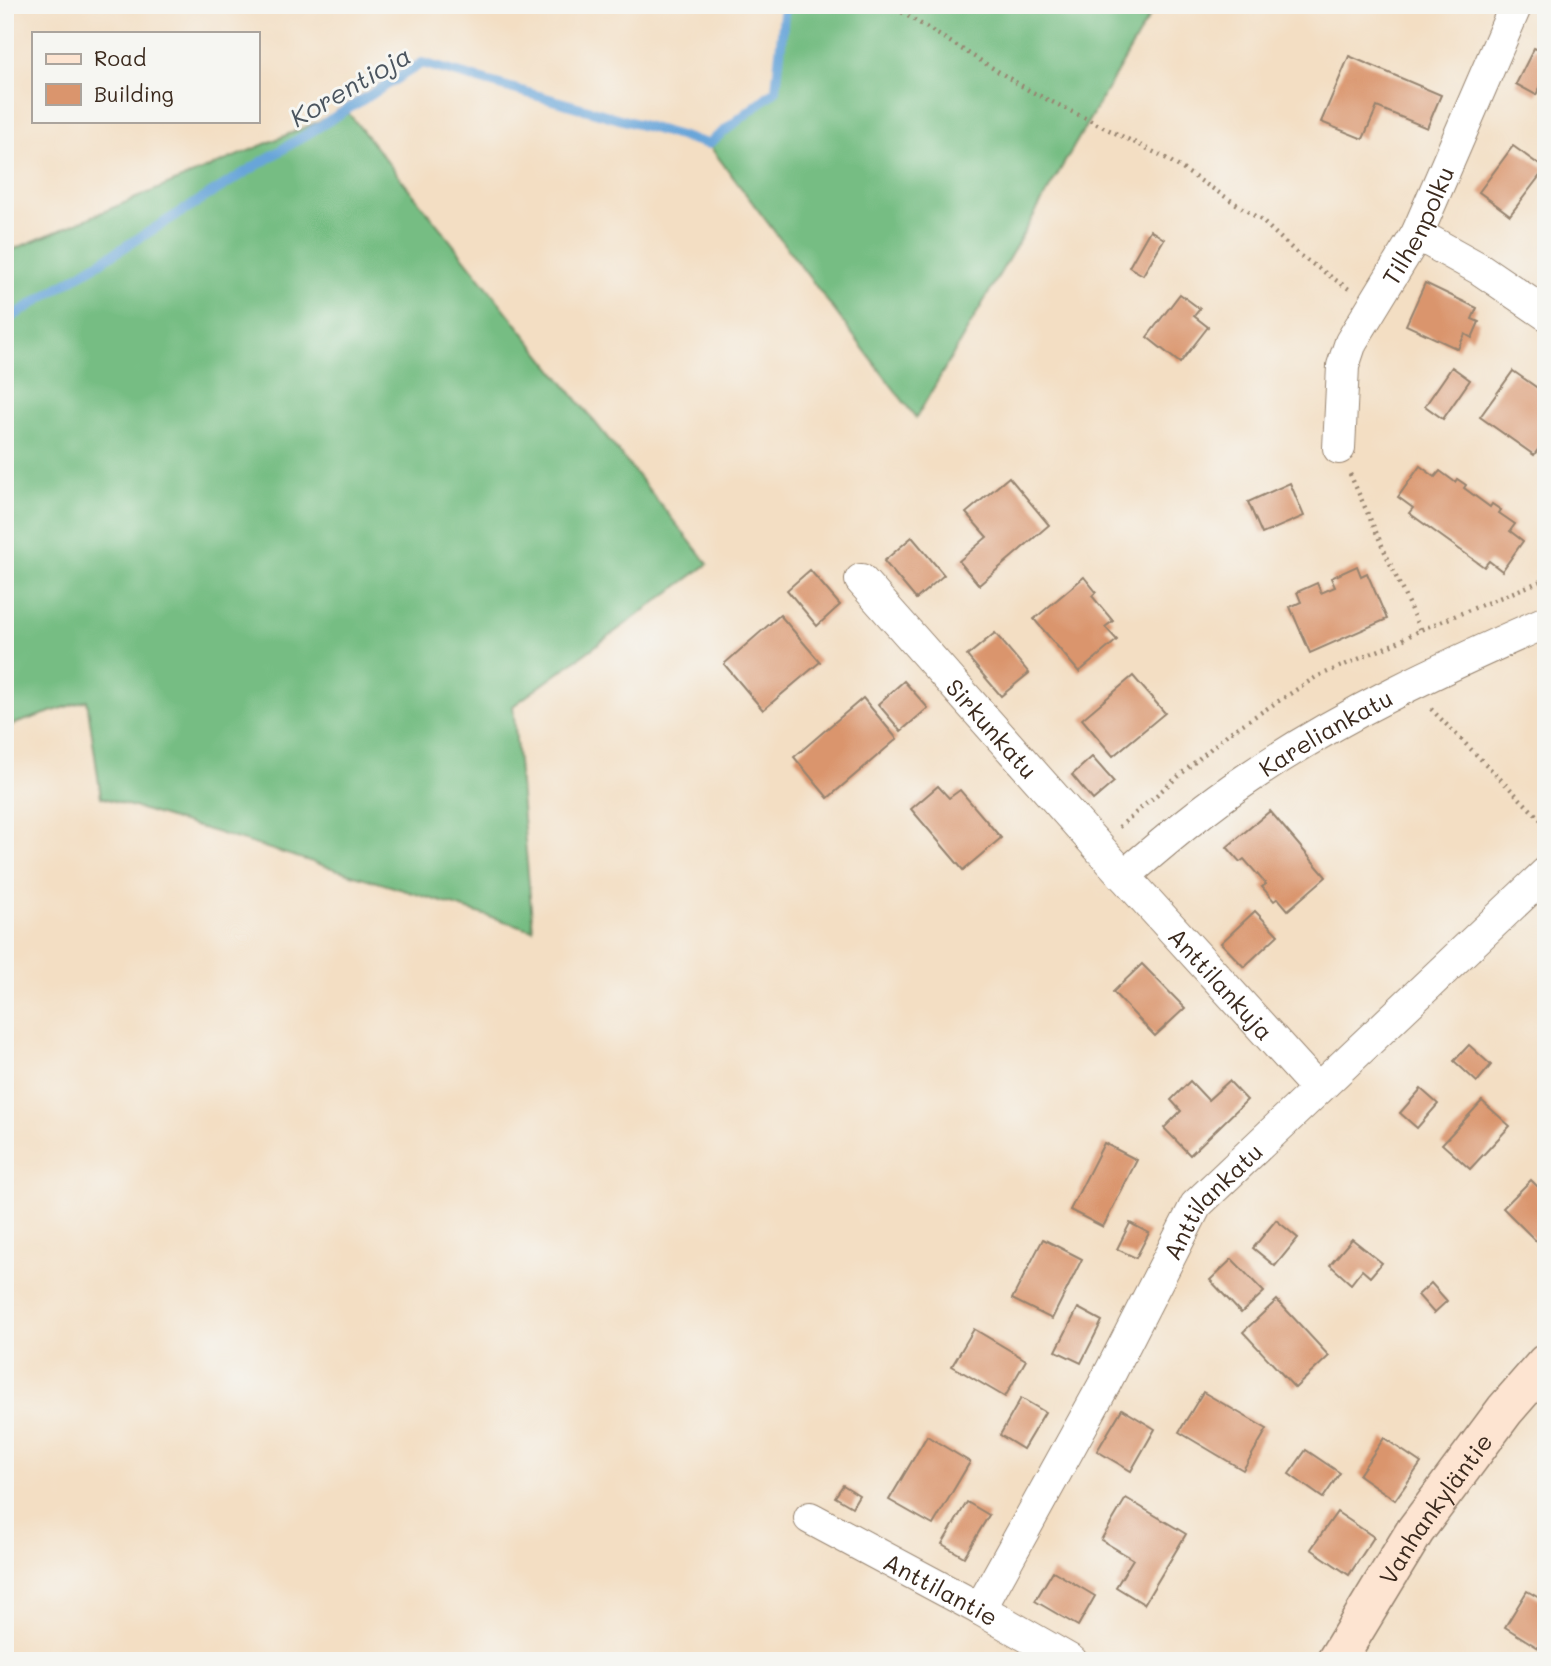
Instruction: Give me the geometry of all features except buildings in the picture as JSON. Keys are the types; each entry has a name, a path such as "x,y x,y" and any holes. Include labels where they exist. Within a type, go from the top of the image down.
{"street":[{"name":"Tilhenpolku","path":"1339,449 1343,366 1351,342 1417,234 1516,5"},
{"path":"1417,234 1480,269 1546,314"},
{"name":"Sirkunkatu","path":"861,580 1124,876"},
{"name":"Kareliankatu","path":"1124,876 1196,816 1250,777 1343,720 1439,670 1546,622"},
{"name":"Anttilankatu","path":"980,1609 1105,1382 1196,1205 1546,873"},
{"name":"Anttilankuja","path":"1124,876 1318,1089"},
{"name":"Vanhankyläntie","path":"1335,1661 1415,1531 1505,1410 1546,1363"},
{"name":"Anttilantie","path":"810,1518 1071,1661"}],"path":[{"path":"890,5 1030,90 1164,157 1261,220 1299,255 1374,306"},
{"path":"1339,449 1420,630"},
{"path":"1097,846 1229,733 1315,677 1420,630 1546,579"},
{"path":"1413,683 1424,702 1546,825"}],"green space":[{"path":"785,5 1156,5 916,418 708,144 776,90"},
{"path":"346,110 708,564 513,706 533,930 101,797 87,700 5,727 5,253"}],"waterway":[{"name":"Korentioja","path":"5,321 422,63 708,144 776,90 785,5"}]}
